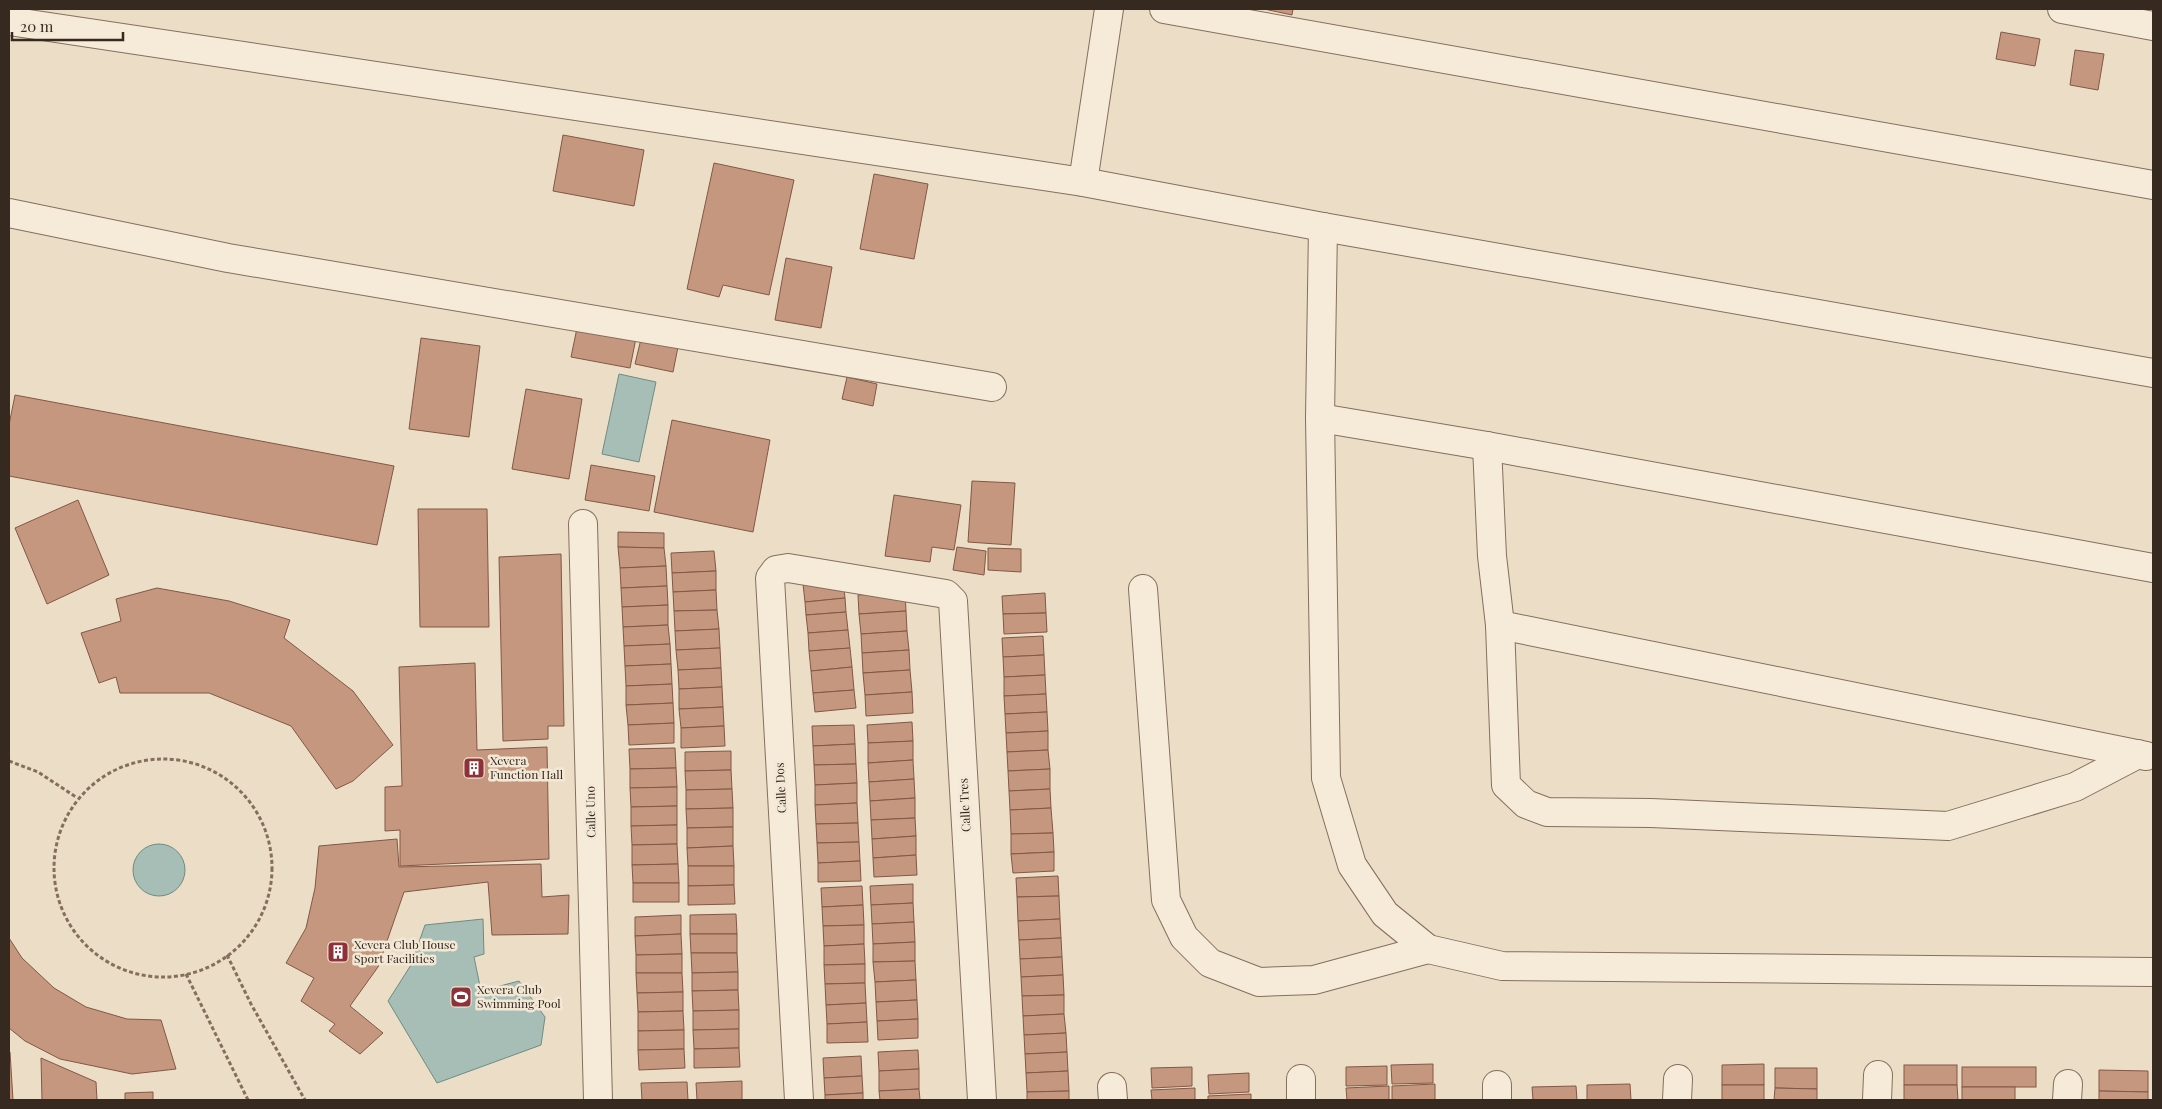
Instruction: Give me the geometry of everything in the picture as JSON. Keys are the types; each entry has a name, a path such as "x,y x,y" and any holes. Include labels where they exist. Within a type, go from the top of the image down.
{"street":[{"path":"1083,182 1109,9"},
{"path":"1164,9 2153,185"},
{"path":"2062,9 2153,26"},
{"path":"9,21 1083,182 1323,227 2153,373"},
{"path":"9,213 228,258 992,387"},
{"path":"1323,227 1320,418 1326,778 1352,865 1385,914 1428,949 1502,966 2153,972"},
{"path":"1320,418 1487,446 2153,568"},
{"path":"1487,446 1492,556 1500,625 1506,785 1526,804 1547,812 1650,813 1948,826 2075,788 2146,756"},
{"name":"Calle Uno","path":"583,524 598,1100"},
{"name":"Calle Dos","path":"799,1100 770,578 776,570 788,568 867,581"},
{"name":"Calle Tres","path":"867,581 946,594 954,602 982,1100"},
{"path":"1143,589 1166,900 1184,937 1210,963 1259,982 1314,980 1428,949"},
{"path":"1500,625 2146,756"}],"path":[{"path":"164,757 212,769 251,800 272,845 271,895 249,939 228,955 209,969 161,979 113,967 75,935 53,890 54,841 76,796 116,766 164,757"},
{"path":"9,761 38,772 76,796"},
{"path":"228,955 251,1004 306,1100"},
{"path":"186,974 248,1100"}],"water":[{"path":"619,374 656,382 639,462 602,454"},
{"path":"159,844 169,846 177,852 183,860 185,870 183,880 177,888 169,894 159,896 149,894 141,888 135,880 133,870 135,860 141,852 149,846"},
{"name":"Xevera Club Swimming Pool","path":"483,919 484,954 474,957 481,991 519,981 545,1017 541,1045 437,1083 388,1001 411,965 425,925"}],"building":[{"path":"1264,9 1293,9 1292,15"},
{"path":"2001,32 2040,39 2035,66 1996,59"},
{"path":"2075,50 2104,54 2098,90 2070,85"},
{"path":"563,135 644,150 634,206 553,191"},
{"path":"714,163 794,180 769,295 723,285 719,297 687,289"},
{"path":"874,174 928,184 914,259 860,249"},
{"path":"786,258 832,267 821,328 775,320"},
{"path":"577,328 636,338 630,368 571,357"},
{"path":"421,338 480,346 469,437 409,429"},
{"path":"641,339 678,347 673,372 635,364"},
{"path":"847,377 877,384 873,406 842,399"},
{"path":"526,389 582,399 569,479 512,469"},
{"path":"15,395 394,466 377,545 9,476 9,425"},
{"path":"672,420 770,440 753,532 654,512"},
{"path":"591,465 655,476 649,511 585,500"},
{"path":"972,481 1015,483 1011,545 968,542"},
{"path":"894,495 961,505 954,550 932,547 930,562 885,556"},
{"path":"78,500 109,575 47,604 15,528"},
{"path":"418,509 487,509 489,627 420,627"},
{"path":"618,532 664,533 664,548 618,547"},
{"path":"618,547 664,548 666,566 620,568"},
{"path":"957,547 986,551 984,575 953,570"},
{"path":"988,548 1021,549 1021,572 988,570"},
{"path":"714,551 716,571 672,573 671,553"},
{"path":"561,554 564,726 548,726 548,739 503,741 499,557"},
{"path":"666,566 667,586 621,588 620,568"},
{"path":"716,571 716,590 673,592 672,573"},
{"path":"843,580 845,598 805,602 803,584"},
{"path":"667,586 668,605 622,607 621,588"},
{"path":"157,588 229,601 290,620 284,638 353,691 393,745 353,781 336,789 291,726 209,693 120,693 116,677 99,683 81,633 121,621 116,599"},
{"path":"716,590 717,610 674,611 673,592"},
{"path":"905,592 906,611 859,614 858,595"},
{"path":"1045,593 1046,613 1003,614 1002,596"},
{"path":"845,598 846,612 806,615 805,602"},
{"path":"668,605 668,625 623,627 622,607"},
{"path":"717,610 719,629 675,631 674,611"},
{"path":"906,611 907,631 861,634 859,614"},
{"path":"846,612 848,630 808,633 806,615"},
{"path":"1046,613 1047,632 1004,634 1003,614"},
{"path":"668,625 670,644 624,646 623,627"},
{"path":"719,629 720,648 676,650 675,631"},
{"path":"848,630 850,648 809,651 808,633"},
{"path":"907,631 909,650 862,653 861,634"},
{"path":"1043,636 1044,655 1003,657 1002,638"},
{"path":"670,644 671,664 625,666 624,646"},
{"path":"720,648 721,668 678,670 676,650"},
{"path":"850,648 852,667 811,671 809,651"},
{"path":"909,650 910,670 863,673 862,653"},
{"path":"1044,655 1045,675 1004,677 1003,657"},
{"name":"Xevera Function Hall","path":"475,663 477,750 547,747 549,859 400,866 400,830 385,831 385,787 402,786 399,667"},
{"path":"671,664 672,684 626,686 625,666"},
{"path":"852,667 854,690 813,693 811,671"},
{"path":"721,668 722,687 679,689 678,670"},
{"path":"910,670 912,692 865,695 863,673"},
{"path":"1045,675 1046,694 1004,696 1004,677"},
{"path":"672,684 673,703 626,705 626,686"},
{"path":"722,687 723,707 679,709 679,689"},
{"path":"854,690 856,708 815,712 813,693"},
{"path":"912,692 913,713 866,716 865,695"},
{"path":"1046,694 1047,712 1005,714 1004,696"},
{"path":"673,703 674,723 628,725 626,705"},
{"path":"723,707 724,726 681,728 679,709"},
{"path":"1047,712 1048,731 1006,733 1005,714"},
{"path":"912,722 913,741 868,743 867,725"},
{"path":"674,723 674,743 629,745 628,725"},
{"path":"854,725 855,744 813,746 812,726"},
{"path":"724,726 725,746 681,748 681,728"},
{"path":"1048,731 1048,750 1007,752 1006,733"},
{"path":"913,741 913,760 868,763 868,743"},
{"path":"855,744 856,764 814,765 813,746"},
{"path":"675,748 676,768 630,769 629,749"},
{"path":"1048,750 1050,769 1008,771 1007,752"},
{"path":"731,751 731,770 685,771 685,752"},
{"path":"913,760 914,779 869,782 868,763"},
{"path":"856,764 857,783 815,785 814,765"},
{"path":"676,768 677,787 630,788 630,769"},
{"path":"1050,769 1050,789 1009,791 1008,771"},
{"path":"731,770 732,789 686,790 685,771"},
{"path":"914,779 915,798 870,801 869,782"},
{"path":"857,783 857,803 815,805 815,785"},
{"path":"677,787 677,806 631,807 630,788"},
{"path":"732,789 733,808 686,809 686,790"},
{"path":"1050,789 1051,808 1010,810 1009,791"},
{"path":"915,798 915,818 871,820 870,801"},
{"path":"857,803 858,823 816,824 815,805"},
{"path":"677,806 677,825 631,826 631,807"},
{"path":"733,808 733,827 687,828 686,809"},
{"path":"1051,808 1053,833 1011,834 1010,810"},
{"path":"915,818 916,836 872,839 871,820"},
{"path":"858,823 859,842 817,843 816,824"},
{"path":"677,825 677,844 632,845 631,826"},
{"path":"733,827 733,846 687,848 687,828"},
{"path":"1053,833 1054,852 1011,854 1011,834"},
{"path":"916,836 916,855 873,858 872,839"},
{"name":"Xevera Club House Sport Facilities","path":"397,839 399,867 541,864 542,897 569,895 568,934 492,935 488,882 404,892 378,967 350,1006 383,1033 360,1054 329,1031 335,1024 301,1001 314,978 286,963 306,928 315,888 319,846"},
{"path":"859,842 860,861 818,863 817,843"},
{"path":"677,844 678,864 632,865 632,845"},
{"path":"733,846 734,866 688,866 687,848"},
{"path":"1054,852 1054,871 1013,873 1011,854"},
{"path":"916,855 917,875 874,877 873,858"},
{"path":"860,861 861,881 818,882 818,863"},
{"path":"678,864 679,883 633,883 632,865"},
{"path":"688,866 734,866 734,885 688,886"},
{"path":"1058,876 1059,896 1017,897 1016,878"},
{"path":"633,883 679,883 679,902 633,902"},
{"path":"913,884 913,903 871,905 870,886"},
{"path":"734,885 735,904 688,905 688,886"},
{"path":"862,886 863,905 822,907 821,888"},
{"path":"1059,896 1060,919 1018,921 1017,897"},
{"path":"913,903 914,922 872,924 871,905"},
{"path":"863,905 864,925 823,926 822,907"},
{"path":"736,914 737,934 690,934 690,915"},
{"path":"681,915 681,934 635,936 635,917"},
{"path":"1060,919 1061,938 1019,940 1018,921"},
{"path":"914,922 915,942 873,944 872,924"},
{"path":"864,925 864,944 824,946 823,926"},
{"path":"681,934 682,954 636,955 635,936"},
{"path":"690,934 737,934 737,953 691,953"},
{"path":"9,938 22,958 54,988 86,1007 127,1019 161,1020 176,1069 132,1074 60,1059 25,1041 9,1028"},
{"path":"1061,938 1062,957 1020,959 1019,940"},
{"path":"915,942 915,961 873,962 873,944"},
{"path":"864,944 865,964 824,965 824,946"},
{"path":"691,953 737,953 738,972 692,973"},
{"path":"682,954 682,973 636,973 636,955"},
{"path":"1062,957 1063,975 1021,977 1020,959"},
{"path":"915,961 916,980 875,982 873,962"},
{"path":"865,964 865,983 825,984 824,965"},
{"path":"738,972 738,990 692,991 692,973"},
{"path":"636,973 682,973 683,992 637,993"},
{"path":"1063,975 1064,995 1022,996 1021,977"},
{"path":"916,980 917,1000 876,1002 875,982"},
{"path":"865,983 866,1003 826,1005 825,984"},
{"path":"738,990 739,1010 693,1011 692,991"},
{"path":"683,992 683,1011 638,1012 637,993"},
{"path":"1064,995 1064,1014 1023,1016 1022,996"},
{"path":"917,1000 918,1019 877,1021 876,1002"},
{"path":"866,1003 867,1022 827,1024 826,1005"},
{"path":"739,1010 739,1029 693,1030 693,1011"},
{"path":"683,1011 684,1030 638,1031 638,1012"},
{"path":"1064,1014 1066,1033 1024,1035 1023,1016"},
{"path":"918,1019 918,1038 878,1040 877,1021"},
{"path":"867,1022 868,1042 827,1043 827,1024"},
{"path":"739,1029 739,1048 694,1049 693,1030"},
{"path":"684,1030 684,1049 638,1050 638,1031"},
{"path":"1066,1033 1067,1052 1025,1054 1024,1035"},
{"path":"739,1048 740,1067 694,1068 694,1049"},
{"path":"684,1049 685,1068 639,1070 638,1050"},
{"path":"918,1050 919,1069 879,1071 878,1052"},
{"path":"10,1052 13,1100 9,1100"},
{"path":"1067,1052 1068,1071 1026,1073 1025,1054"},
{"path":"861,1056 862,1076 824,1078 823,1058"},
{"path":"41,1058 96,1082 97,1100 42,1100"},
{"path":"1433,1064 1433,1083 1392,1084 1391,1065"},
{"path":"1764,1064 1764,1085 1722,1085 1722,1065"},
{"path":"1904,1065 1957,1065 1957,1085 1904,1085"},
{"path":"1387,1066 1387,1085 1346,1086 1346,1067"},
{"path":"1192,1067 1192,1086 1152,1088 1151,1068"},
{"path":"1962,1067 2036,1067 2036,1087 1962,1087"},
{"path":"1775,1068 1817,1068 1817,1089 1775,1088"},
{"path":"919,1069 919,1089 879,1091 879,1071"},
{"path":"2099,1070 2148,1071 2148,1092 2099,1091"},
{"path":"1068,1071 1069,1091 1027,1092 1026,1073"},
{"path":"1249,1073 1249,1092 1209,1094 1208,1075"},
{"path":"862,1076 863,1093 825,1095 824,1078"},
{"path":"742,1081 742,1100 697,1100 696,1083"},
{"path":"687,1082 688,1100 642,1100 641,1083"},
{"path":"1435,1084 1435,1100 1392,1100 1392,1086"},
{"path":"1630,1084 1631,1100 1587,1100 1587,1085"},
{"path":"1722,1085 1764,1085 1764,1100 1722,1100"},
{"path":"1904,1085 1957,1085 1958,1100 1904,1100"},
{"path":"1389,1086 1389,1100 1347,1100 1346,1088"},
{"path":"1576,1086 1577,1100 1533,1100 1532,1087"},
{"path":"1962,1087 2015,1087 2015,1100 1962,1100"},
{"path":"1195,1088 1195,1100 1152,1100 1151,1090"},
{"path":"1775,1088 1817,1089 1817,1100 1774,1100"},
{"path":"919,1089 920,1100 880,1100 879,1091"},
{"path":"1069,1091 1069,1100 1027,1100 1027,1092"},
{"path":"2099,1091 2148,1092 2148,1100 2099,1100"},
{"path":"153,1092 153,1100 125,1100 125,1093"},
{"path":"863,1093 863,1100 825,1100 825,1095"},
{"path":"1251,1094 1251,1100 1208,1100 1208,1096"}],"place":[{"name":"Xevera Function Hall","path":"474,768"},
{"name":"Xevera Club House Sport Facilities","path":"338,952"},
{"name":"Xevera Club Swimming Pool","path":"461,997"}]}
